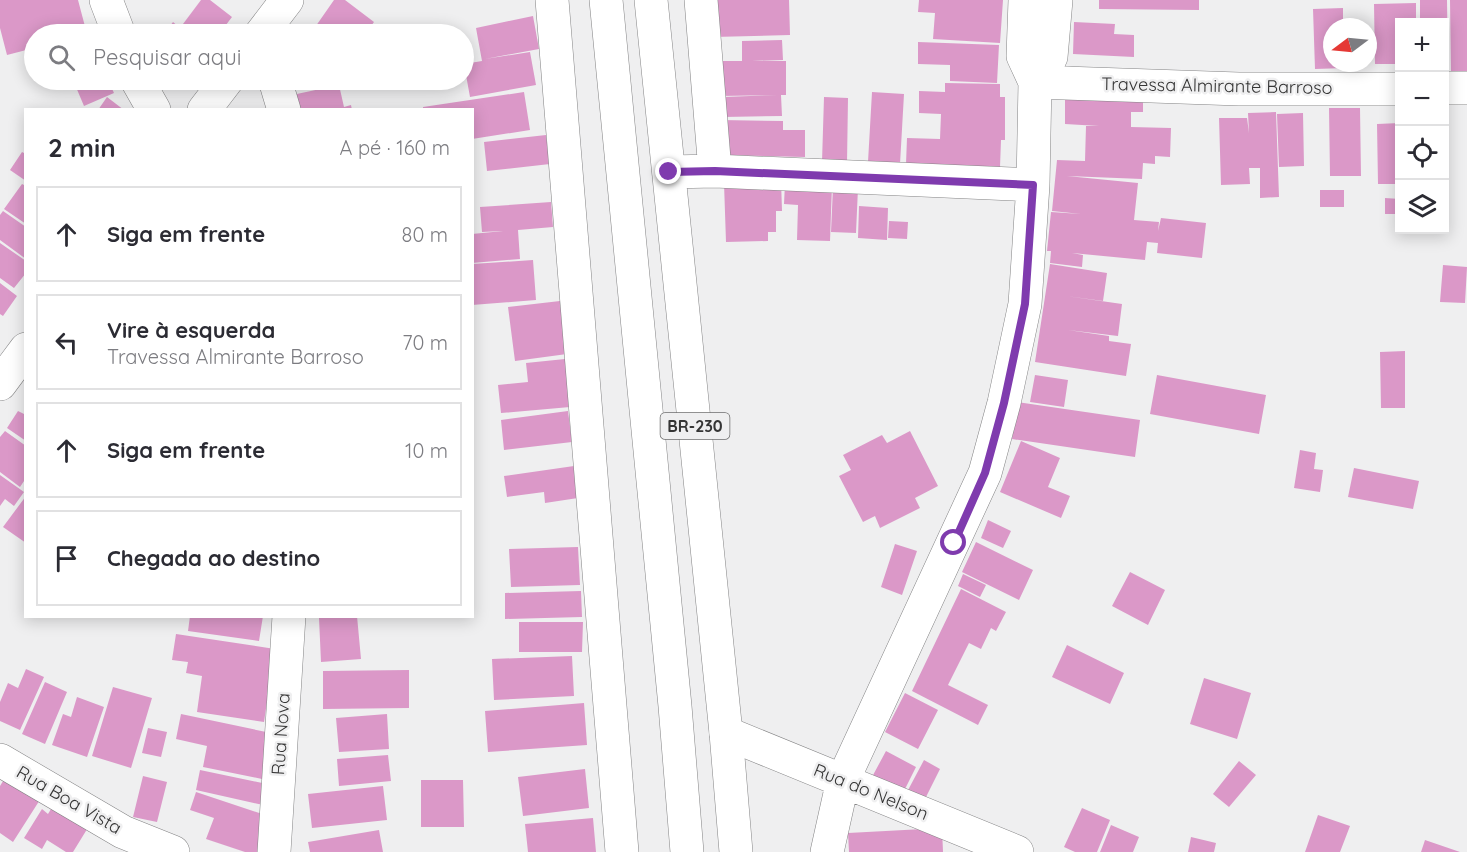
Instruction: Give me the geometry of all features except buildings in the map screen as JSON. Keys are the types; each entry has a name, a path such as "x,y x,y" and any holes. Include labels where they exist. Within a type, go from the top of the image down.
{"street":[{"path":"106,0 115,24"},
{"path":"269,24 287,0"},
{"path":"552,0 622,852"},
{"name":"BR-230","path":"606,0 675,706 687,852"},
{"name":"BR-230","path":"651,0 726,733 736,852"},
{"path":"701,0 715,171"},
{"path":"827,852 843,780 985,473 1004,403 1025,304 1033,185 1035,82 1023,56 1025,0"},
{"path":"1035,82 1051,57 1056,0"},
{"name":"Travessa Almirante Barroso","path":"1035,82 1239,89 1395,88"},
{"path":"1449,88 1467,88"},
{"path":"142,90 153,108"},
{"path":"206,108 219,90"},
{"path":"278,90 283,108"},
{"path":"669,172 715,171 1033,185"},
{"name":"Rua Nova","path":"274,852 289,618"},
{"name":"Rua do Nelson","path":"726,733 1017,852"},
{"name":"Rua Boa Vista","path":"0,760 123,832 173,852"}],"route":[{"path":"669,172 715,171 1033,185 1025,304 1004,403 985,473 954,543"}]}
